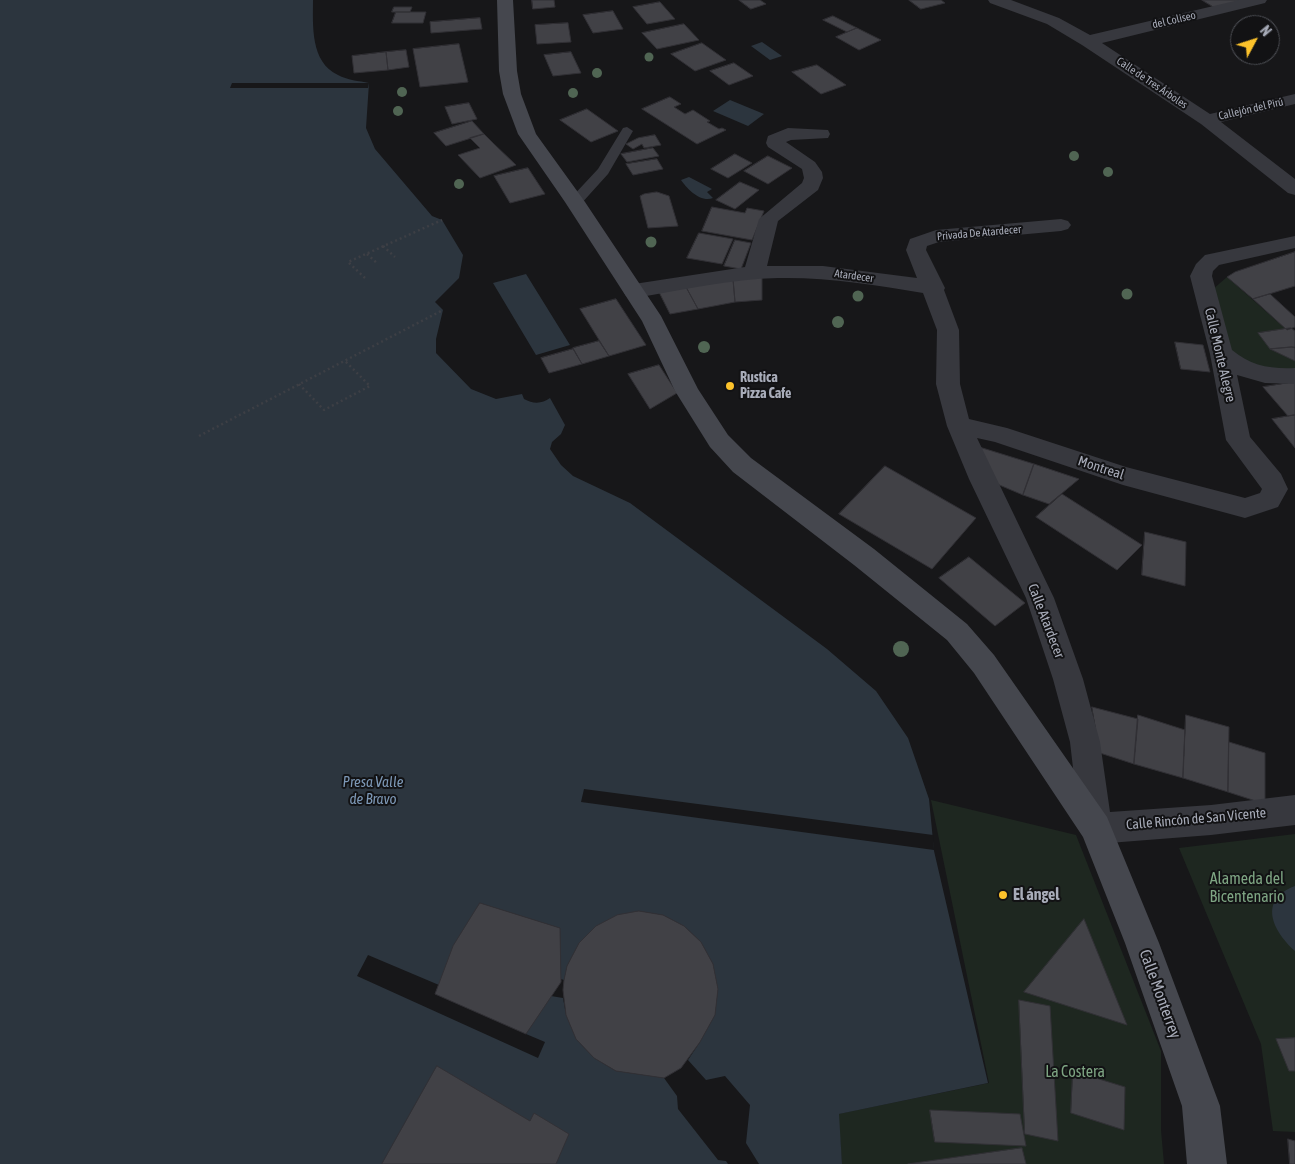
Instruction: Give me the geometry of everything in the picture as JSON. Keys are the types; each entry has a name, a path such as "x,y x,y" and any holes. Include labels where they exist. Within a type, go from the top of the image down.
{"main road":[{"name":"Calle Monterrey","path":"505,0 508,71 512,94 527,134 575,202 653,321 686,391 718,441 742,465 864,556 957,632 984,664 1096,828 1142,943 1200,1106 1206,1164"}],"street":[{"name":"Calle de Tres Árboles","path":"996,0 1053,21 1088,40 1206,120 1295,189"},
{"name":"del Coliseo","path":"1088,40 1259,0"},
{"name":"Callejón del Pirú","path":"1206,120 1295,99"},
{"path":"754,273 769,219 811,186 814,180 814,174 809,166 780,147 775,143 775,140 788,134 821,134"},
{"name":"Privada De Atardecer","path":"934,288 916,250 917,243 924,238 1061,225"},
{"name":"Calle Monte Alegre","path":"1245,508 1269,500 1275,488 1272,481 1238,440 1222,354 1201,276 1202,269 1212,260 1295,242"},
{"name":"Atardecer","path":"634,291 754,273 827,272 934,288"},
{"path":"934,288 948,330 948,384 959,426"},
{"path":"1222,354 1238,367 1250,372 1275,377 1295,376"},
{"name":"Montreal","path":"959,426 998,434 1123,476 1245,508"},
{"name":"Calle Atardecer","path":"959,426 982,479 1040,598 1068,679 1085,742 1096,828"},
{"name":"Calle Rincón de San Vicente","path":"1096,828 1211,820 1295,810"}],"lane":[{"path":"575,202 603,171 627,131"}],"path":[{"path":"365,278 348,262 442,220"},
{"path":"383,246 395,257"},
{"path":"367,254 378,264"},
{"path":"200,436 443,310"},
{"path":"299,384 324,410 370,386 344,361"}],"green space":[{"path":"1227,277 1287,330 1258,333 1295,361 1295,371 1267,371 1231,354 1212,290"},
{"name":"La Costera","path":"931,800 1076,835 1161,1051 1161,1130 1164,1164 842,1164 838,1114 989,1083"},
{"name":"Alameda del Bicentenario","path":"1295,834 1295,1132 1273,1131 1261,1044 1179,848"}],"water":[{"name":"Presa Valle de Bravo","path":"0,0 313,0 315,42 322,61 329,69 342,77 369,83 366,128 375,149 432,216 442,220 463,255 459,278 435,302 443,310 436,339 436,353 471,389 496,399 522,394 524,399 531,402 541,402 550,398 565,425 561,434 552,442 550,449 561,465 573,476 630,503 827,649 876,691 908,738 929,799 934,851 988,1083 839,1114 842,1164 0,1164"},
{"path":"762,42 782,56 770,60 751,46"},
{"path":"730,100 764,114 748,126 713,111"},
{"path":"689,177 712,189 707,192 713,198 704,199 691,191 681,180"},
{"path":"526,274 570,345 536,355 493,283"},
{"path":"1295,886 1295,951 1280,934 1272,916 1276,899 1283,892"}],"pier":[{"path":"232,83 369,83 368,88 230,88"},
{"path":"584,789 933,835 934,850 581,802"},
{"path":"480,903 560,928 561,979 564,980 567,966 579,943 596,926 639,911 663,915 684,926 701,942 713,964 718,989 715,1015 688,1060 706,1080 725,1076 750,1105 746,1143 759,1164 728,1164 726,1161 718,1160 678,1109 677,1096 664,1078 616,1071 594,1058 576,1039 566,1015 563,998 551,996 526,1034 545,1042 538,1058 357,976 368,955 439,985"}],"building":[{"path":"532,0 554,0 555,7 533,9"},
{"path":"739,0 760,0 766,4 751,9"},
{"path":"909,0 941,0 945,3 921,9"},
{"path":"1202,0 1252,0 1217,9"},
{"path":"660,2 675,19 647,24 633,7"},
{"path":"394,7 412,7 410,12 392,12"},
{"path":"613,11 623,29 593,33 583,15"},
{"path":"396,12 426,12 423,23 392,23"},
{"path":"833,16 857,28 847,32 823,20"},
{"path":"480,18 482,29 431,33 430,22"},
{"path":"568,23 571,42 537,44 535,25"},
{"path":"684,24 699,40 657,49 642,33"},
{"path":"857,28 881,40 859,50 836,37"},
{"path":"702,43 726,60 695,71 671,54"},
{"path":"459,44 468,82 420,87 413,49"},
{"path":"406,50 409,67 388,70 386,52"},
{"path":"386,52 388,70 354,73 352,56"},
{"path":"571,52 581,73 553,76 544,55"},
{"path":"734,63 753,76 729,85 710,71"},
{"path":"817,65 846,85 821,94 792,72"},
{"path":"670,97 681,104 674,107 685,114 693,110 710,121 707,122 719,129 726,130 697,144 642,109"},
{"path":"469,103 477,119 452,124 445,107"},
{"path":"587,109 618,131 591,142 560,120"},
{"path":"472,121 484,134 446,146 434,133"},
{"path":"484,134 516,165 480,178 458,155 480,148 470,138"},
{"path":"655,135 661,145 644,148 642,144 633,149 626,144 638,138"},
{"path":"653,148 659,156 627,162 621,154"},
{"path":"735,154 752,163 728,178 711,169"},
{"path":"768,156 792,168 768,184 744,171"},
{"path":"657,159 663,169 633,175 626,164"},
{"path":"528,168 545,194 510,203 494,176"},
{"path":"740,182 759,190 735,209 716,200"},
{"path":"657,192 669,196 678,226 648,228 640,196"},
{"path":"712,207 745,213 747,208 764,211 752,240 702,231"},
{"path":"699,233 733,239 722,264 687,258"},
{"path":"735,240 751,243 741,269 724,266"},
{"path":"1295,252 1295,286 1253,299 1227,277 1235,272"},
{"path":"762,276 762,300 735,302 733,279"},
{"path":"733,279 735,302 698,309 686,287"},
{"path":"686,287 698,309 670,314 659,292"},
{"path":"1270,294 1295,317 1295,327 1287,330 1253,299"},
{"path":"616,299 646,345 609,356 580,309"},
{"path":"1291,328 1295,331 1295,347 1270,349 1258,333"},
{"path":"599,341 609,356 582,364 573,348"},
{"path":"1175,342 1203,345 1210,372 1181,369"},
{"path":"1295,348 1295,361 1270,349"},
{"path":"573,349 582,364 549,373 541,358"},
{"path":"659,365 677,393 650,409 628,374"},
{"path":"1295,382 1295,415 1288,416 1263,387"},
{"path":"1295,415 1295,448 1272,419"},
{"path":"976,446 1034,464 1023,495 990,481"},
{"path":"1034,464 1079,479 1049,504 1023,495"},
{"path":"885,466 976,518 932,569 839,514"},
{"path":"1062,494 1142,545 1117,570 1036,517"},
{"path":"1145,532 1186,542 1185,586 1142,575"},
{"path":"969,557 1025,603 995,626 939,578"},
{"path":"1092,707 1138,719 1134,764 1100,753"},
{"path":"1138,715 1185,730 1183,778 1134,764"},
{"path":"1186,715 1229,727 1228,792 1183,778"},
{"path":"1229,742 1265,753 1265,804 1228,792"},
{"path":"480,903 560,928 561,982 526,1034 435,994 453,946"},
{"path":"639,911 663,915 684,926 701,942 713,964 718,989 715,1015 700,1042 681,1068 664,1078 616,1071 594,1058 576,1039 566,1015 563,990 564,980 567,966 579,943 596,926 617,915"},
{"path":"1084,919 1127,1025 1024,992"},
{"path":"1019,1000 1050,1006 1058,1141 1025,1134"},
{"path":"1295,1038 1295,1071 1289,1071 1276,1039"},
{"path":"437,1066 530,1121 534,1113 569,1134 556,1164 382,1164"},
{"path":"1073,1071 1125,1087 1124,1130 1071,1113"},
{"path":"930,1110 1020,1114 1026,1146 935,1142"},
{"path":"1288,1139 1295,1141 1295,1164 1290,1164"},
{"path":"1022,1148 1026,1164 908,1164"}],"place":[{"name":"Rustica Pizza Cafe","path":"730,386"},
{"name":"El ángel","path":"1003,895"}]}
